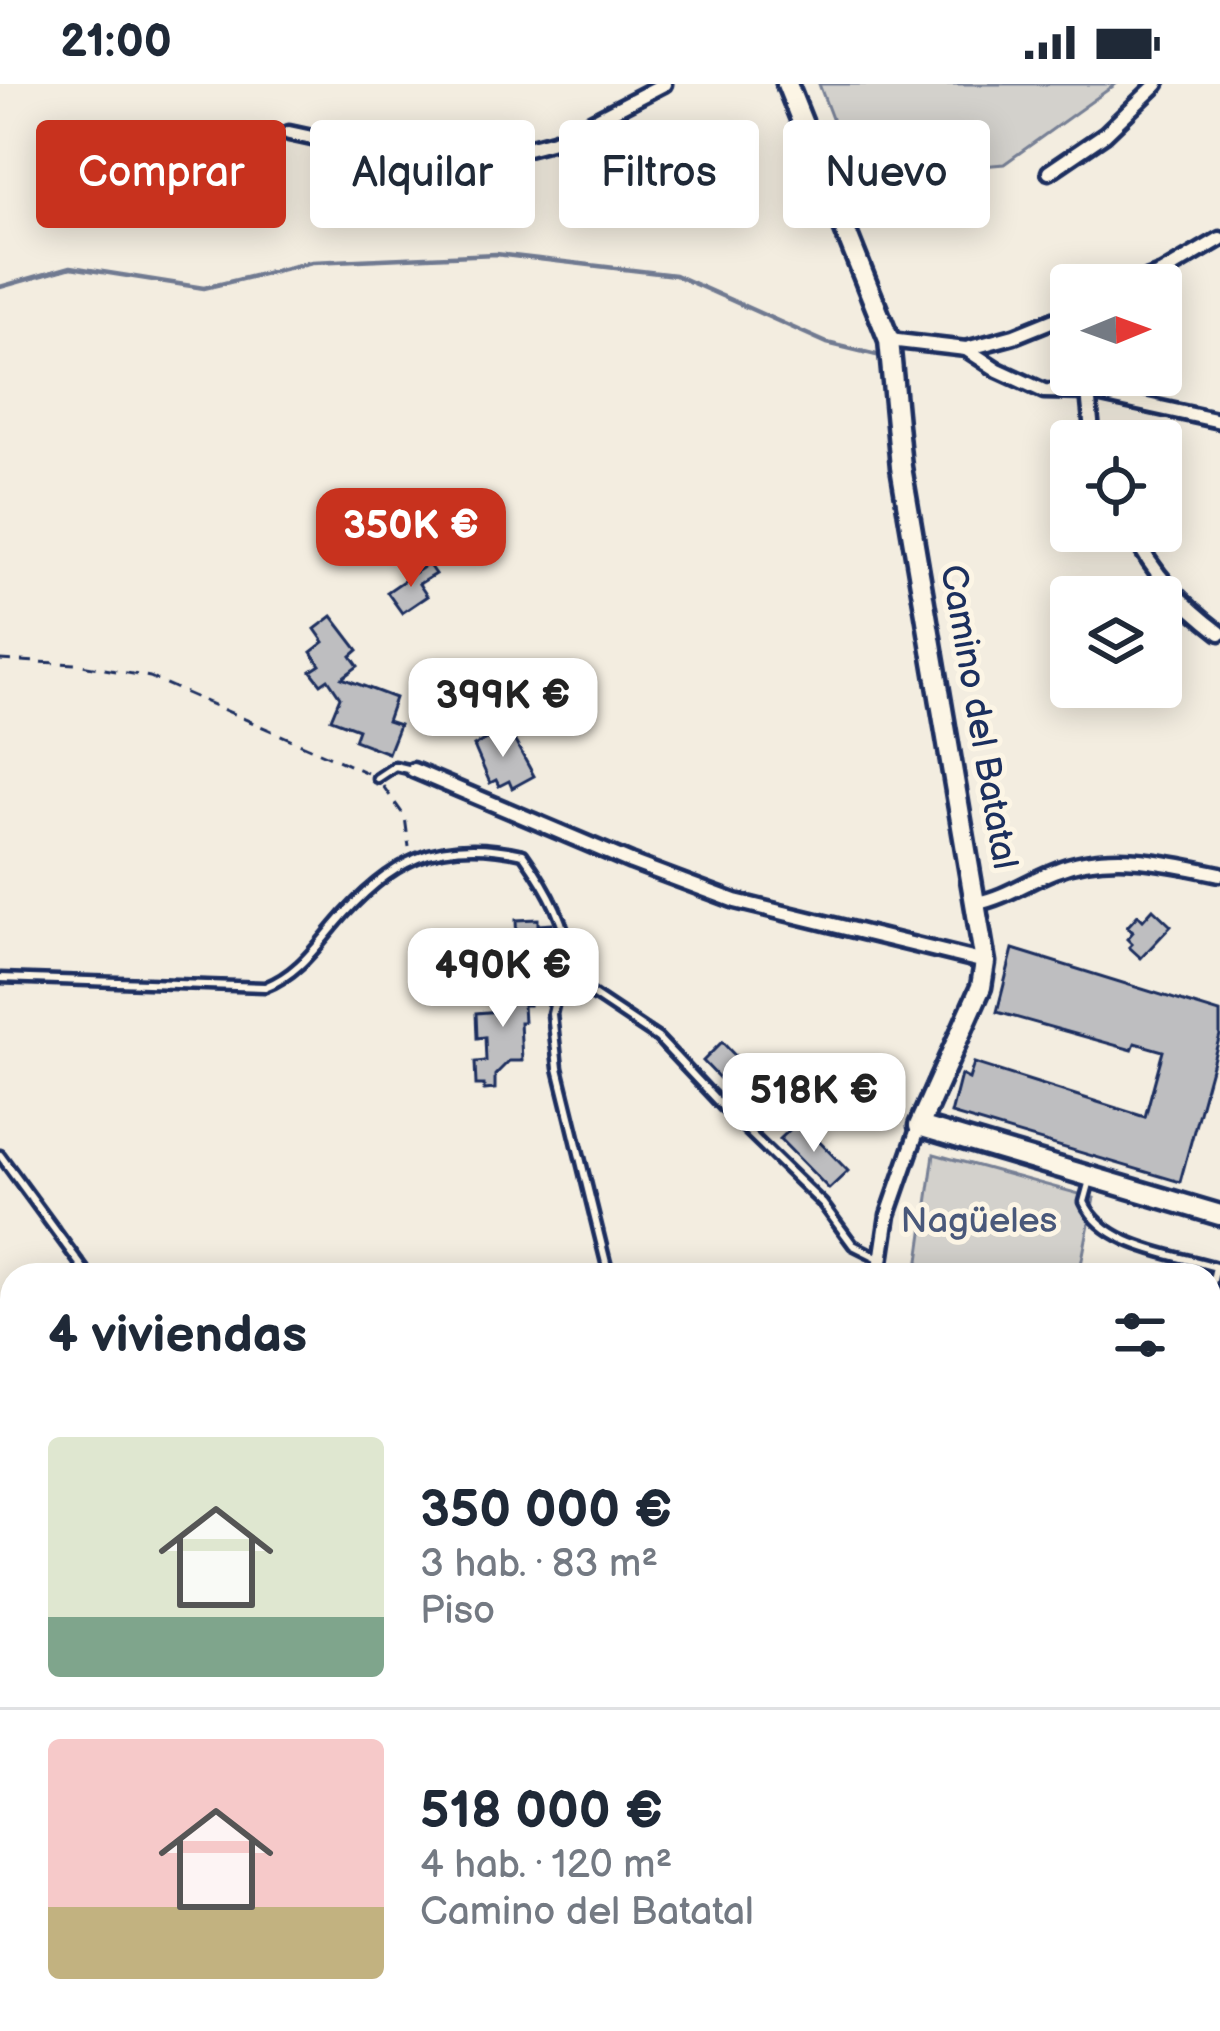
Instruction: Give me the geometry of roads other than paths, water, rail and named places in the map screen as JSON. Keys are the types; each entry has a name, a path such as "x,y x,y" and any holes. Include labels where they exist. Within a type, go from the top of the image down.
{"street":[{"path":"289,134 451,167 554,140 664,84"},
{"name":"Camino del Batatal","path":"787,84 890,340 901,466 985,962 981,987 919,1126 888,1215 880,1263"},
{"path":"1049,172 1105,134 1156,84"},
{"path":"1177,264 1220,239"},
{"path":"890,340 966,349 1050,321"},
{"path":"966,349 998,370 1050,391"},
{"path":"1106,396 1220,421"},
{"path":"1144,552 1180,602 1220,633"},
{"path":"413,770 735,901 985,962"},
{"path":"976,903 995,900 1058,869 1109,858 1220,874"},
{"path":"919,1126 1220,1215"}],"lane":[{"path":"377,778 395,766 413,770"},
{"path":"0,978 265,987 302,965 347,910 410,859 451,847 523,854 565,924 574,970 556,992 551,1014 558,1068 606,1263"},
{"path":"568,978 658,1038 823,1204 853,1245 880,1258"},
{"path":"0,1155 79,1263"},
{"path":"1091,1177 1084,1202 1099,1224 1119,1237 1203,1263"}],"waterway":[{"path":"0,287 71,267 204,288 312,262 496,254 675,275 827,343 885,357"}],"park label":[{"name":"Nagüeles","path":"979,1221"}]}
